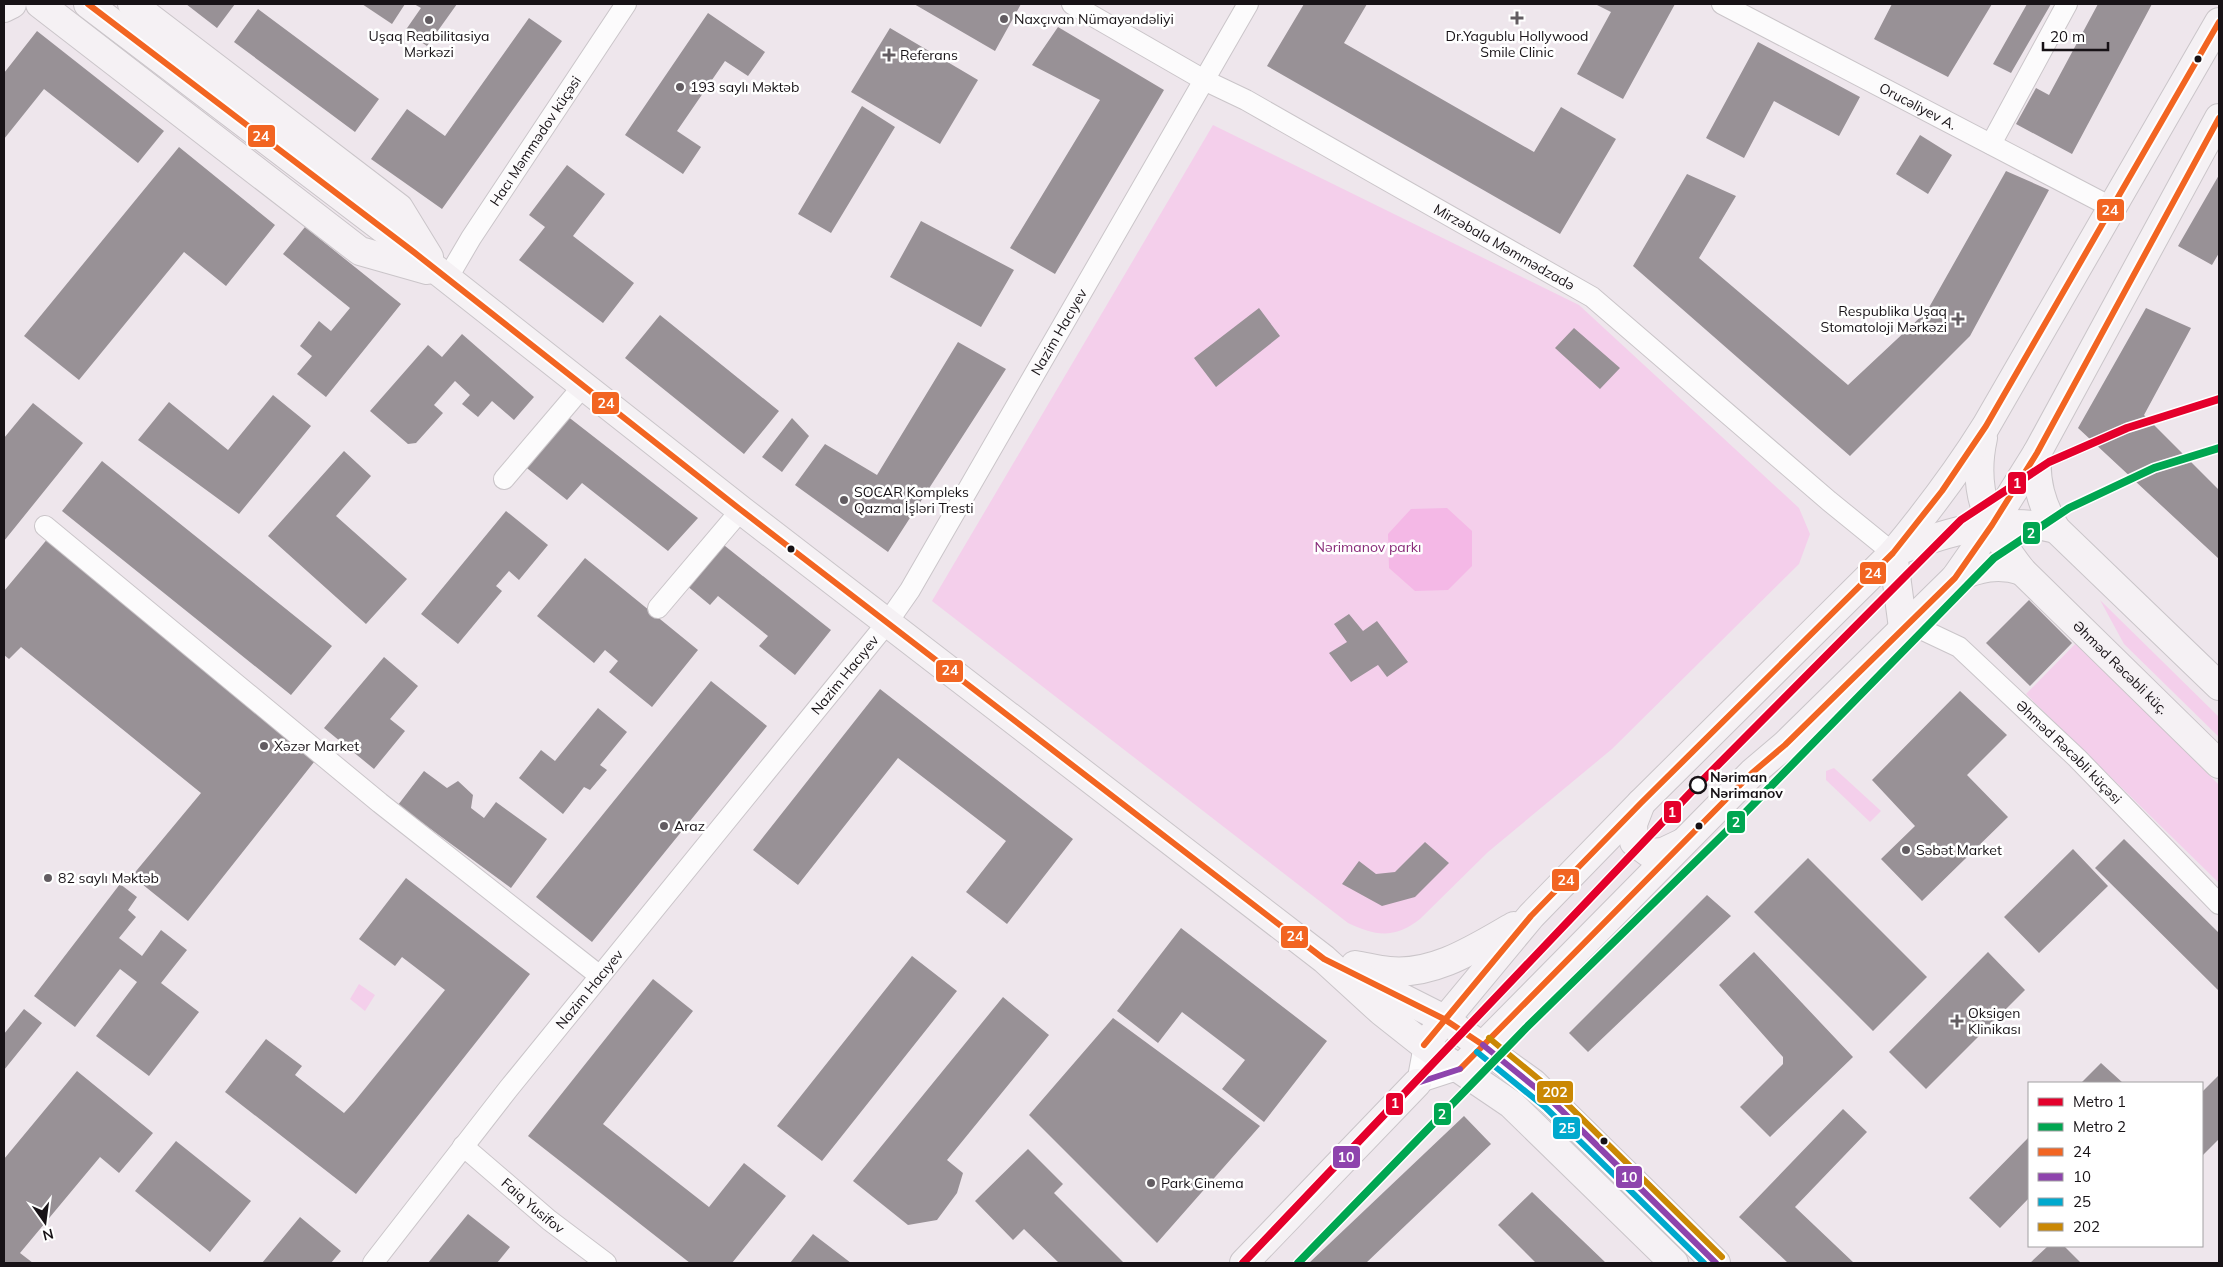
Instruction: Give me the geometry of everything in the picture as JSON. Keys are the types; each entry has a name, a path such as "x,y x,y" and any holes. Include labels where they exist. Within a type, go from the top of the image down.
{"main road":[{"path":"4,8 12,4"},
{"path":"40,4 360,250 443,276"},
{"path":"88,4 415,253 741,510 1324,959 1381,1011 1424,1045 1511,1104 1674,1263"},
{"path":"132,4 399,208 443,276"},
{"path":"1424,1045 1531,916 1893,553 1946,488 1986,426 2219,22"},
{"path":"1460,1069 1752,773 1785,745 1955,578 1992,525 2037,453 2219,118"},
{"name":"Əhməd Rəcəbli küç.","path":"1986,426 1979,457 1978,477 1985,508 2001,542 2022,572 2219,764"},
{"path":"2037,453 2038,487 2048,515 2056,528 2219,686"},
{"path":"1893,553 1944,534 1992,525 2027,524 2056,528"},
{"path":"1893,553 1903,628"},
{"path":"1955,578 1990,566 2007,566 2022,572"},
{"path":"1641,804 1633,824 1634,842 1649,853 1663,852 1684,842"},
{"path":"1324,959 1390,971 1426,968 1456,958 1531,916"},
{"path":"1324,959 1444,1020 1483,1045 1552,1101 1716,1263"},
{"path":"1244,1263 1417,1083"}],"street":[{"name":"Hacı Məmmədov küçəsi","path":"443,276 471,238 626,4"},
{"name":"Mirzəbala Məmmədzadə","path":"1072,4 1204,80 1255,105 1592,297 1822,495 1893,553"},
{"name":"Nazim Hacıyev","path":"373,1263 463,1146 887,623 915,581 1248,4"},
{"name":"Orucəliyev A.","path":"1722,4 2113,208"},
{"path":"1991,144 2067,4"},
{"path":"504,479 584,385"},
{"path":"658,608 741,510"},
{"path":"45,526 380,803 600,976"},
{"name":"Əhməd Rəcəbli küçəsi","path":"1903,628 1923,630 1960,647 2077,758 2219,904"},
{"path":"1424,1045 1417,1083 1460,1069"},
{"name":"Faiq Yusifov","path":"463,1146 549,1220 606,1263"}],"green space":[{"name":"Nərimanov parkı","path":"1213,125 1579,305 1799,508 1810,534 1799,564 1612,749 1488,852 1420,919 1402,930 1376,933 1348,923 932,601"},
{"path":"2100,600 2219,717 2219,737 2124,644"},
{"path":"2077,642 2219,785 2219,883 2026,694"},
{"path":"1834,768 1881,811 1870,822 1826,780 1826,771"},
{"path":"359,984 375,995 365,1011 350,999"}],"shaded area":[{"path":"1447,508 1472,531 1472,566 1448,590 1415,591 1389,568 1388,534 1411,509"}],"building":[{"path":"186,4 235,4 217,28"},
{"name":"Uşaq Reabilitasiya Mərkəzi","path":"362,4 405,4 392,24"},
{"name":"Uşaq Reabilitasiya Mərkəzi","path":"414,4 457,4 427,46 405,31 421,8"},
{"path":"914,4 1021,4 995,51"},
{"path":"1304,4 1367,4 1344,43 1534,152 1561,107 1616,139 1560,234 1267,66"},
{"path":"1595,4 1675,4 1623,99 1577,74 1611,12"},
{"path":"1892,4 1992,4 1948,77 1874,39"},
{"path":"2027,4 2051,4 2011,73 1993,64"},
{"path":"2098,4 2152,4 2072,154 2016,124 2036,88 2049,95"},
{"path":"258,9 379,99 355,132 234,42"},
{"path":"708,13 765,52 748,76 725,61 677,131 701,147 683,174 625,135"},
{"path":"529,18 562,41 442,209 371,159 407,109 445,136"},
{"path":"1058,27 1164,90 1055,274 1010,248 1100,100 1032,65"},
{"path":"890,28 978,80 940,144 851,92"},
{"path":"37,31 164,131 138,163 44,89 4,139 4,73"},
{"path":"1758,42 1860,97 1839,136 1774,101 1744,158 1706,138"},
{"path":"862,106 895,127 831,233 798,214"},
{"path":"1920,135 1952,155 1928,194 1896,174"},
{"path":"179,147 275,225 226,286 184,252 79,380 24,336"},
{"path":"567,165 605,194 573,236 634,283 603,323 519,260 545,227 529,215"},
{"path":"2006,171 2049,190 1970,336 1850,456 1633,266 1687,174 1736,196 1699,258 1848,385 1927,311"},
{"path":"2219,175 2219,253 2212,265 2178,246"},
{"path":"921,221 1014,270 981,327 890,277"},
{"path":"305,227 401,304 326,397 297,374 312,356 300,346 319,321 331,331 350,308 283,254"},
{"path":"1259,308 1280,336 1216,387 1194,358"},
{"path":"2146,308 2191,328 2144,415 2219,490 2219,559 2078,428"},
{"path":"660,315 779,411 744,454 625,358"},
{"path":"1574,328 1620,368 1600,389 1555,348"},
{"path":"462,334 534,397 514,420 492,401 478,417 462,404 470,395 455,381 434,405 443,413 416,443 408,444 370,411 428,345 442,357"},
{"path":"958,342 1006,369 888,552 795,485 825,444 877,475"},
{"path":"273,395 311,426 239,514 138,440 169,402 228,450"},
{"path":"33,403 83,443 4,541 4,438"},
{"path":"562,412 698,518 668,551 582,483 567,500 523,465"},
{"path":"792,418 809,436 782,472 762,457"},
{"path":"344,451 371,476 336,516 407,579 366,624 268,536"},
{"path":"102,461 332,646 291,695 62,511"},
{"path":"506,511 548,545 519,580 509,571 496,586 502,591 458,644 421,614"},
{"path":"49,537 318,757 188,921 132,876 201,793 21,647 9,659 4,655 4,591"},
{"path":"720,542 831,630 795,675 759,646 768,636 718,596 710,605 686,585"},
{"path":"585,558 698,650 652,707 609,672 618,661 605,650 594,663 537,616"},
{"path":"2029,600 2072,643 2030,686 1986,643"},
{"path":"1349,614 1363,631 1377,621 1408,662 1387,677 1378,665 1351,682 1329,653 1347,642 1334,624"},
{"path":"384,657 418,686 390,719 405,731 374,769 324,728"},
{"path":"711,681 767,726 592,942 536,897"},
{"path":"880,689 1073,839 1007,924 966,892 1006,841 898,758 798,885 753,850"},
{"path":"1960,691 2007,735 1967,775 2008,817 1922,901 1881,859 1915,826 1872,780"},
{"path":"598,708 627,732 600,765 607,770 590,790 584,787 563,814 519,778 541,750 555,761"},
{"path":"424,771 447,788 458,781 473,795 471,808 484,818 496,802 547,839 511,888 398,805"},
{"path":"2124,839 2219,933 2219,991 2095,868"},
{"path":"1425,842 1449,863 1415,897 1382,906 1342,884 1359,861 1376,874 1395,872"},
{"path":"2073,849 2108,886 2039,953 2004,917"},
{"path":"1808,858 1927,977 1873,1031 1754,912"},
{"path":"406,878 530,974 356,1194 225,1092 266,1039 302,1066 295,1075 344,1113 354,1102 445,990 402,957 395,966 359,939"},
{"path":"120,884 137,897 128,910 136,917 119,938 142,956 161,930 187,950 161,983 199,1012 149,1076 96,1036 137,982 120,969 75,1027 34,996"},
{"path":"1707,895 1731,916 1588,1052 1569,1033"},
{"path":"1181,928 1327,1041 1264,1122 1222,1089 1245,1060 1182,1012 1158,1043 1117,1011"},
{"path":"1754,952 1853,1057 1770,1137 1740,1107 1783,1064 1783,1057 1719,985"},
{"name":"Oksigen Klinikası","path":"1988,952 2025,990 1926,1089 1889,1052"},
{"path":"912,956 957,991 822,1161 777,1126"},
{"path":"653,979 693,1011 603,1124 709,1207 744,1163 786,1196 732,1263 690,1263 528,1136"},
{"path":"1003,997 1049,1035 947,1160 963,1173 957,1193 937,1220 908,1225 853,1181"},
{"path":"24,1009 42,1023 4,1070 4,1034"},
{"path":"1113,1018 1260,1126 1157,1243 1029,1115"},
{"path":"2101,1063 2122,1082 2082,1082"},
{"path":"77,1071 153,1133 119,1173 100,1157 20,1253 33,1263 4,1263 4,1159"},
{"path":"2219,1075 2219,1139 2203,1155 2203,1091"},
{"path":"1843,1109 1867,1132 1795,1207 1854,1263 1788,1263 1739,1217"},
{"path":"1464,1116 1491,1144 1366,1263 1309,1263"},
{"path":"2028,1138 2028,1199 2000,1228 1969,1198"},
{"path":"176,1141 251,1201 210,1252 135,1191"},
{"path":"1028,1149 1063,1184 1054,1193 1124,1263 1059,1263 1024,1229 1013,1240 975,1201"},
{"path":"1532,1192 1606,1263 1536,1263 1498,1225"},
{"path":"468,1214 510,1247 497,1263 428,1263"},
{"path":"300,1217 341,1251 331,1263 262,1263"},
{"path":"813,1234 851,1263 790,1263"},
{"path":"2047,1247 2065,1247 2081,1263 2030,1263"}],"metro line":[{"name":"1","path":"1243,1263 1695,788 1961,520 2049,462 2127,428 2219,399"},
{"name":"2","path":"1298,1263 1526,1028 1736,822 1994,558 2069,508 2154,468 2219,448"}],"transit line":[{"name":"24","path":"88,4 415,253 741,510 1324,959 1444,1019 1483,1045"},
{"name":"24","path":"1424,1045 1531,916 1641,803 1893,553 1942,491 1986,426 2219,22"},
{"name":"24","path":"1460,1069 1752,773 1785,745 1955,578 1992,525 2037,453 2219,118"},
{"name":"202","path":"1489,1038 1558,1095 1722,1257"},
{"name":"10","path":"1483,1045 1552,1101 1716,1263"},
{"name":"25","path":"1477,1052 1546,1108 1704,1263"},
{"name":"10","path":"1244,1263 1417,1083 1460,1069"}],"place":[{"name":"Dr.Yagublu Hollywood Smile Clinic","path":"1517,18"},
{"name":"Naxçıvan Nümayəndəliyi","path":"1004,19"},
{"name":"Uşaq Reabilitasiya Mərkəzi","path":"429,20"},
{"name":"Referans","path":"889,55"},
{"name":"193 saylı Məktəb","path":"680,87"},
{"name":"Respublika Uşaq Stomatoloji Mərkəzi","path":"1958,319"},
{"name":"SOCAR Kompleks Qazma İşləri Tresti","path":"844,500"},
{"name":"Xəzər Market","path":"264,746"},
{"name":"Nəriman Nərimanov","path":"1698,785"},
{"name":"Araz","path":"664,826"},
{"name":"Səbət Market","path":"1906,850"},
{"name":"82 saylı Məktəb","path":"48,878"},
{"name":"Oksigen Klinikası","path":"1957,1021"},
{"name":"Park Cinema","path":"1151,1183"}]}
